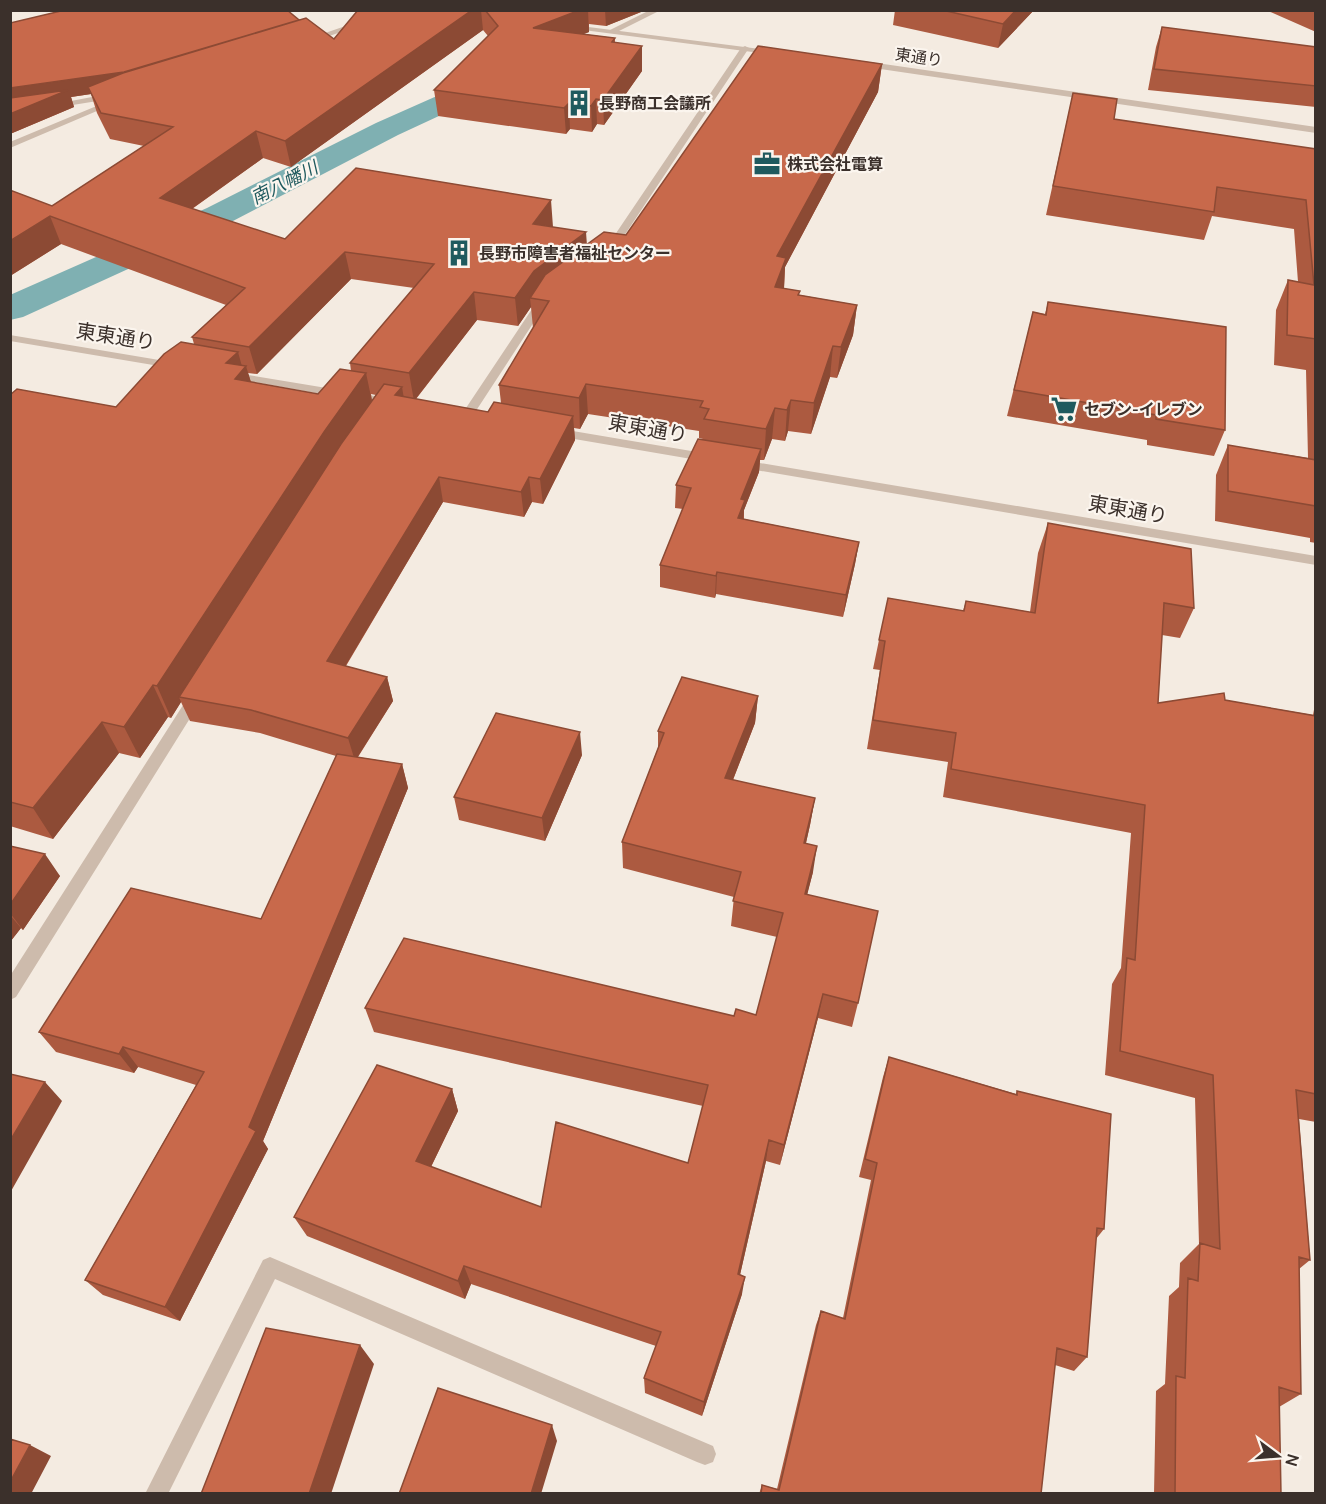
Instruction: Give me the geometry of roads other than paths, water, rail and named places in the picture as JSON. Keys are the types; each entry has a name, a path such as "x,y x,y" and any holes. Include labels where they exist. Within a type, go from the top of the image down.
{"street":[{"path":"612,31 657,10"},
{"path":"304,42 372,21"},
{"path":"553,24 791,55"},
{"path":"603,256 610,250 745,48"},
{"name":"東通り","path":"849,62 1316,130"},
{"path":"10,146 123,96 44,106"},
{"path":"466,417 542,302 549,297"},
{"name":"東東通り","path":"10,338 184,367"},
{"path":"220,373 381,406 408,406"},
{"name":"東東通り","path":"537,429 1316,561"},
{"path":"10,992 207,679"},
{"path":"156,1494 270,1267 705,1454"}],"waterway":[{"name":"南八幡川","path":"10,309 219,215 387,129 500,77"}],"place":[{"name":"長野商工会議所","path":"579,103"},
{"name":"株式会社電算","path":"767,164"},
{"name":"長野市障害者福祉センター","path":"459,253"},
{"name":"セブン-イレブン","path":"1064,409"}]}
